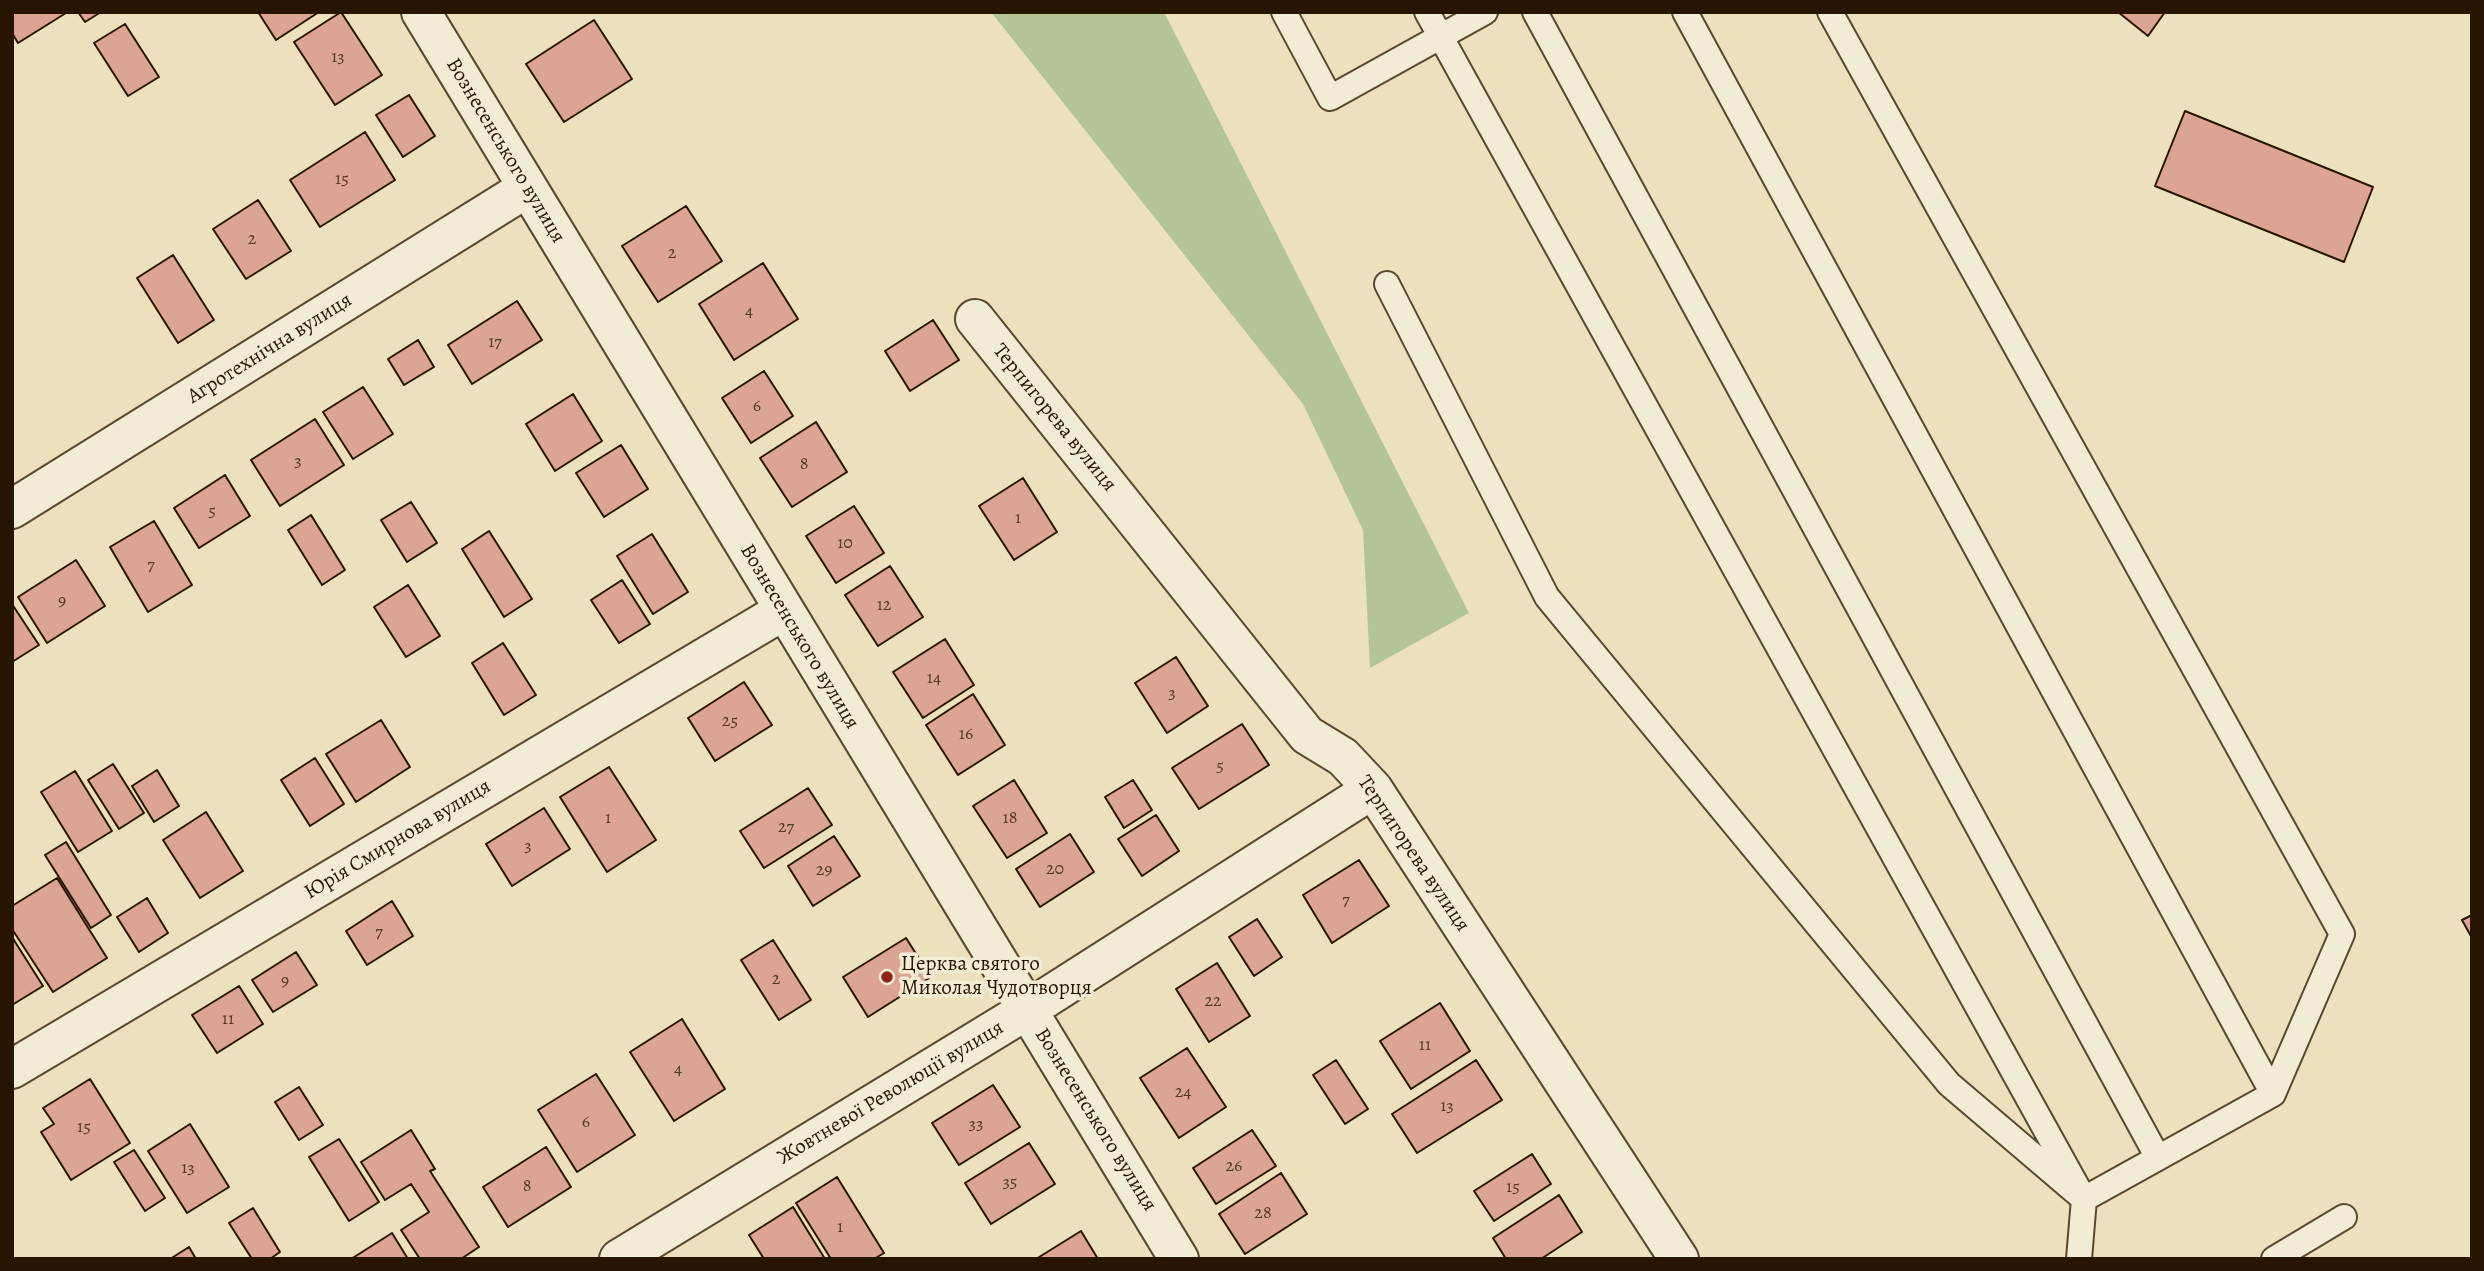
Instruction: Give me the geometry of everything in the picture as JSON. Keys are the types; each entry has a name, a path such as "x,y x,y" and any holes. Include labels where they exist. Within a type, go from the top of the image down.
{"street":[{"name":"Вознесенського вулиця","path":"421,12 783,611 1180,1259"},
{"name":"Агротехнічна вулиця","path":"12,509 527,188"},
{"name":"Терпигорева вулиця","path":"975,319 1307,735 1343,757 1373,789 1679,1259"},
{"name":"Юрія Смирнова вулиця","path":"12,1069 783,611"},
{"name":"Жовтневої Революції вулиця","path":"619,1259 1027,1010 1373,789"}],"lane":[{"path":"1284,12 1330,98 1485,12"},
{"path":"1427,12 2084,1199 2079,1259"},
{"path":"1535,12 2158,1158"},
{"path":"1685,12 2273,1094"},
{"path":"1830,12 2342,934 2273,1094 2084,1199"},
{"path":"1387,285 1547,597 1949,1084 2084,1199"},
{"path":"2274,1259 2344,1217"}],"green space":[{"path":"991,12 1164,12 1469,613 1370,668 1363,530 1303,404"}],"building":[{"path":"12,12 66,13 18,43 12,33"},
{"path":"78,12 101,12 85,22"},
{"path":"258,12 319,12 276,40"},
{"path":"341,12 382,75 335,105 294,42"},
{"path":"2118,12 2165,12 2148,36"},
{"path":"594,20 632,79 564,122 526,64"},
{"path":"125,24 159,77 128,96 94,43"},
{"path":"409,95 435,136 403,157 376,115"},
{"path":"2185,111 2373,187 2344,262 2155,186"},
{"path":"365,132 395,180 320,227 290,180"},
{"path":"258,200 291,251 246,279 213,229"},
{"path":"686,206 722,261 658,302 622,246"},
{"path":"173,255 214,320 178,343 137,278"},
{"path":"763,263 798,319 734,360 699,304"},
{"path":"517,301 542,340 472,384 448,345"},
{"path":"933,320 959,360 910,391 885,351"},
{"path":"418,340 434,367 404,385 388,359"},
{"path":"764,371 793,416 751,443 722,398"},
{"path":"363,387 393,434 353,459 323,412"},
{"path":"573,394 602,441 555,471 526,424"},
{"path":"315,419 344,465 280,506 251,460"},
{"path":"816,422 847,472 792,507 760,458"},
{"path":"621,445 648,489 604,517 576,473"},
{"path":"225,475 250,516 199,548 174,508"},
{"path":"1023,478 1057,532 1014,560 979,506"},
{"path":"411,502 437,543 407,562 381,520"},
{"path":"854,506 884,553 836,583 806,536"},
{"path":"311,515 345,570 322,585 288,530"},
{"path":"154,521 192,585 148,612 110,547"},
{"path":"489,531 532,599 504,617 462,549"},
{"path":"652,534 688,592 653,614 617,556"},
{"path":"76,560 105,606 47,643 18,597"},
{"path":"890,566 923,617 878,646 845,595"},
{"path":"622,580 650,624 619,643 591,600"},
{"path":"408,585 440,636 406,657 374,607"},
{"path":"12,604 39,645 12,662"},
{"path":"945,639 974,685 923,718 893,672"},
{"path":"503,643 536,695 504,715 472,663"},
{"path":"1176,657 1208,706 1167,733 1135,683"},
{"path":"744,682 772,725 715,761 688,718"},
{"path":"973,694 1005,745 958,775 926,725"},
{"path":"381,720 410,767 356,802 326,754"},
{"path":"1242,724 1269,765 1199,809 1172,768"},
{"path":"315,758 344,804 310,826 281,780"},
{"path":"113,764 144,813 119,829 88,780"},
{"path":"609,767 656,840 607,872 560,797"},
{"path":"157,770 179,806 154,822 132,786"},
{"path":"75,771 112,831 78,852 41,792"},
{"path":"1014,780 1047,833 1007,858 973,806"},
{"path":"1133,780 1152,810 1124,828 1105,797"},
{"path":"808,788 832,825 764,868 740,831"},
{"path":"544,808 570,849 512,886 486,844"},
{"path":"206,812 243,871 200,898 163,840"},
{"path":"1156,815 1179,851 1142,876 1118,839"},
{"path":"1070,834 1094,872 1040,907 1016,869"},
{"path":"834,836 860,876 813,906 788,866"},
{"path":"66,842 111,915 91,928 45,855"},
{"path":"1359,860 1389,906 1332,943 1303,895"},
{"path":"57,878 107,958 53,992 12,929 12,906"},
{"path":"147,898 168,933 139,952 117,917"},
{"path":"392,901 413,936 367,965 346,931"},
{"path":"2472,915 2472,938 2462,920"},
{"path":"1257,919 1282,957 1254,976 1229,937"},
{"path":"12,937 43,986 12,1005"},
{"name":"Церква святого Миколая Чудотворця","path":"906,938 931,977 868,1017 843,977"},
{"path":"773,940 811,1000 779,1020 741,960"},
{"path":"296,952 317,985 273,1012 252,980"},
{"path":"1217,963 1250,1016 1209,1042 1176,989"},
{"path":"239,986 263,1024 217,1053 192,1015"},
{"path":"1440,1003 1470,1051 1411,1089 1380,1041"},
{"path":"682,1019 725,1089 674,1121 630,1052"},
{"path":"1187,1048 1226,1107 1179,1138 1140,1078"},
{"path":"1336,1060 1368,1109 1345,1124 1313,1075"},
{"path":"1476,1060 1502,1100 1417,1153 1392,1114"},
{"path":"596,1074 635,1135 577,1172 538,1110"},
{"path":"90,1079 130,1143 71,1180 41,1132 54,1124 43,1108"},
{"path":"993,1085 1020,1127 959,1165 932,1123"},
{"path":"299,1087 323,1125 299,1140 275,1102"},
{"path":"190,1124 229,1187 187,1213 148,1151"},
{"path":"411,1130 435,1169 430,1171 479,1247 461,1259 420,1259 401,1230 429,1212 411,1184 385,1200 361,1162"},
{"path":"1252,1130 1276,1166 1216,1204 1193,1168"},
{"path":"339,1139 379,1202 349,1221 309,1157"},
{"path":"1029,1143 1055,1184 991,1224 965,1183"},
{"path":"546,1147 571,1187 508,1227 483,1187"},
{"path":"134,1150 165,1198 145,1211 114,1162"},
{"path":"1532,1154 1551,1184 1494,1221 1474,1191"},
{"path":"1281,1173 1307,1214 1245,1254 1219,1214"},
{"path":"837,1177 884,1253 874,1259 831,1259 796,1203"},
{"path":"1559,1195 1582,1232 1541,1259 1506,1259 1493,1238"},
{"path":"793,1207 825,1259 764,1259 749,1235"},
{"path":"253,1208 280,1252 270,1259 252,1259 229,1223"},
{"path":"1081,1231 1098,1259 1036,1259"},
{"path":"392,1233 408,1259 351,1259"},
{"path":"189,1247 196,1259 170,1259"}],"place":[{"name":"Церква святого Миколая Чудотворця","path":"887,977"}]}
